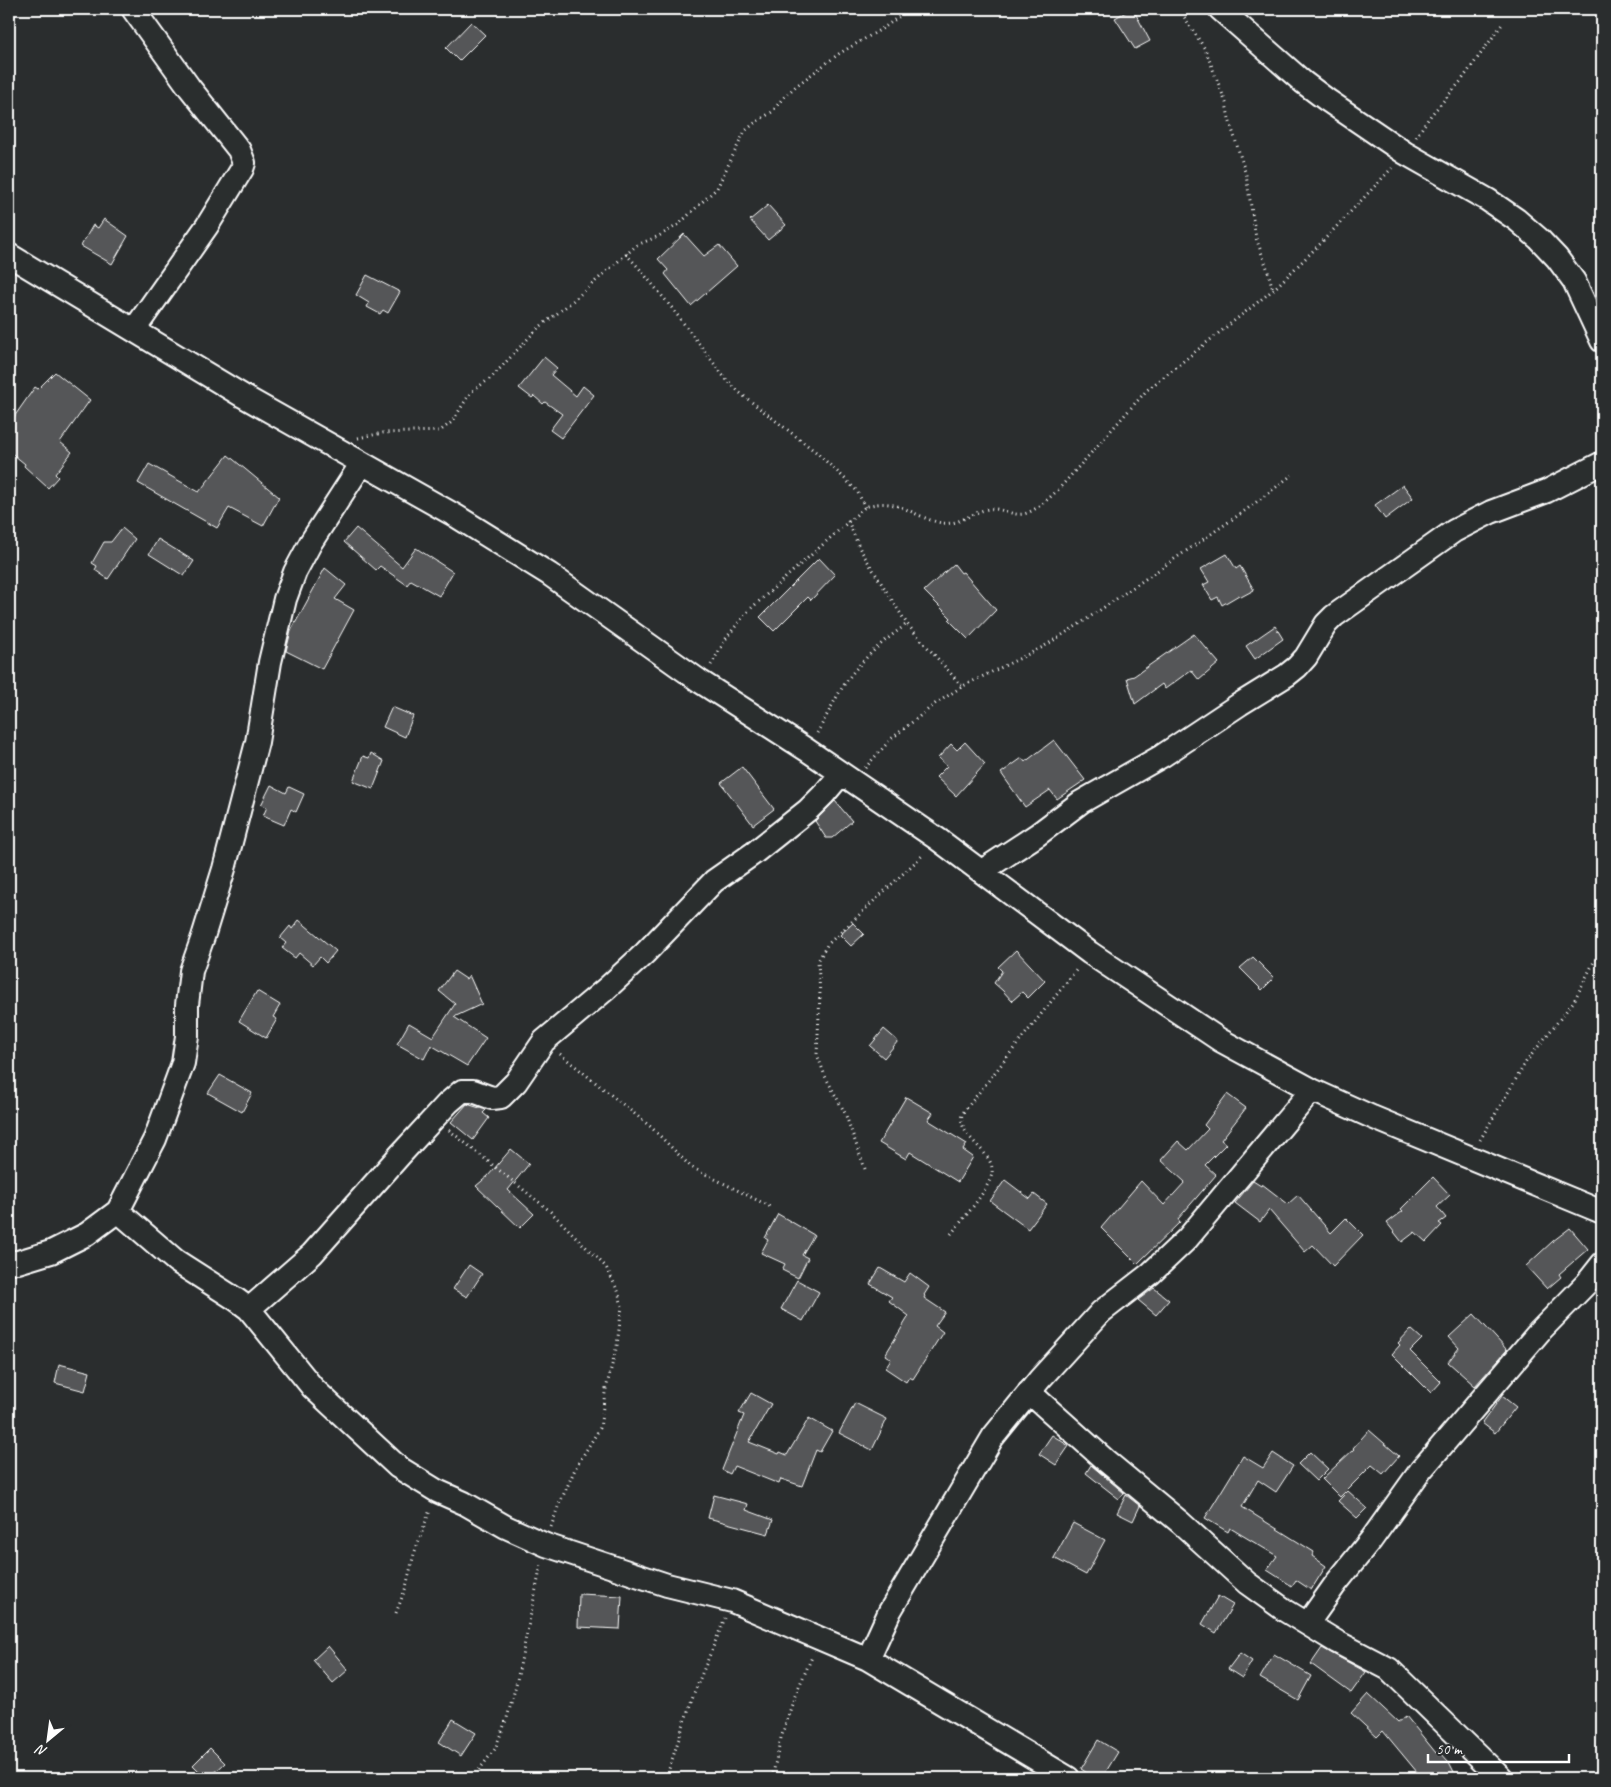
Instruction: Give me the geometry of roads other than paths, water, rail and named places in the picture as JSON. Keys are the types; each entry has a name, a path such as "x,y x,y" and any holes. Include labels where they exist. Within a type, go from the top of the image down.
{"street":[{"path":"133,9 189,87 239,150 244,163 207,226 134,330"},
{"path":"1220,9 1311,88 1405,153 1488,200 1517,220 1539,239 1557,258 1574,281 1602,341"},
{"path":"9,254 329,445 456,516 549,574 701,682 807,750 939,840 1090,953 1220,1040 1312,1090 1372,1117 1602,1212"},
{"path":"9,1262 18,1262 50,1252 87,1234 118,1211 155,1139 183,1063 187,1036 187,1005 191,971 204,937 224,869 257,742 270,662 285,599 295,572 311,542 362,463"},
{"path":"982,871 1037,835 1081,802 1162,756 1297,668 1326,624 1334,616 1454,531 1491,512 1547,491 1602,463"},
{"path":"249,1309 312,1254 434,1118 462,1092 472,1091 492,1098 501,1096 516,1082 544,1041 606,989 645,953 714,881 754,853 808,810 824,794 847,778"},
{"path":"868,1659 890,1611 993,1437 1029,1392 1101,1312 1150,1274 1187,1239 1312,1090"},
{"path":"118,1211 176,1261 249,1309 313,1388 398,1467 437,1491 464,1503 506,1527 546,1545 667,1585 732,1601 868,1659 1068,1778"},
{"path":"1308,1623 1421,1470 1540,1331 1588,1283 1602,1264"},
{"path":"1029,1392 1105,1460 1181,1522 1247,1583 1286,1611 1337,1642 1389,1669 1501,1778"}]}
